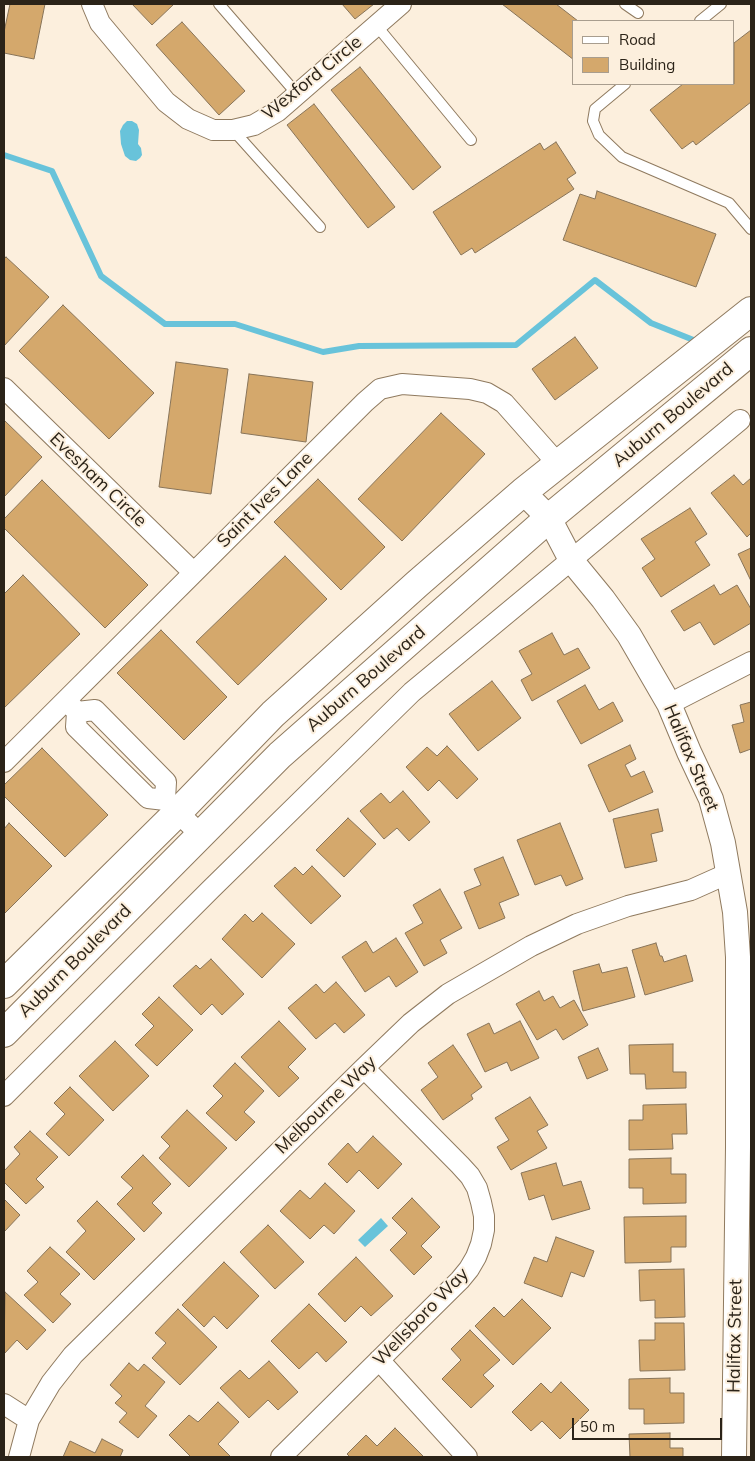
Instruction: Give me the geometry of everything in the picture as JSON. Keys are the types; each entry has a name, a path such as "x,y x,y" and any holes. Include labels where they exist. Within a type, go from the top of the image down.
{"main road":[{"name":"Auburn Boulevard","path":"4,984 171,806 417,584 523,492 751,311"},
{"name":"Auburn Boulevard","path":"4,1033 280,755 549,518 741,359"}],"street":[{"name":"Wexford Circle","path":"92,4 100,23 166,102 188,119 212,130 233,130 254,124 278,111 401,4"},
{"name":"Saint Ives Lane","path":"4,762 71,706 193,572 364,402 380,389 402,384 470,390 487,394 504,404 558,464"},
{"name":"Evesham Circle","path":"4,388 193,572"},
{"path":"4,1096 412,692 740,420"},
{"name":"Halifax Street","path":"523,492 549,518 571,560 629,635 669,704 711,799 723,843 735,912 744,1146 734,1457"},
{"path":"669,704 751,662"},
{"path":"71,706 95,710 166,782 171,806 201,835"},
{"name":"Melbourne Way","path":"19,1457 29,1420 51,1383 73,1355 411,1023 448,994 532,946 577,924 628,906 691,890 729,873"},
{"name":"Wellsboro Way","path":"281,1457 460,1280 476,1257 484,1230 482,1202 470,1176 364,1068"},
{"path":"379,1360 467,1457"},
{"path":"4,1404 29,1420"}],"lane":[{"path":"219,4 297,94"},
{"path":"626,4 638,13"},
{"path":"701,20 721,4"},
{"path":"376,25 471,140"},
{"path":"624,85 594,109 594,121 599,135 622,157 729,203 751,229"},
{"path":"233,130 320,227"}],"water":[{"path":"127,121 137,124 139,130 138,144 142,155 136,161 130,160 125,156 121,144 120,131"},
{"path":"381,1218 388,1226 365,1247 358,1240"}],"building":[{"path":"10,4 45,4 34,59 4,53 4,32"},
{"path":"132,4 174,4 152,25"},
{"path":"342,4 374,4 355,19"},
{"path":"502,4 556,4 577,20 572,20 572,58"},
{"path":"182,22 245,91 219,115 156,45"},
{"path":"751,30 751,102 696,145 693,141 682,149 650,110 682,85 735,85 735,42"},
{"path":"360,67 441,167 413,190 331,90"},
{"path":"314,104 395,207 368,228 287,125"},
{"path":"556,142 576,173 567,179 574,189 475,253 472,248 461,255 433,212 540,143 544,150"},
{"path":"597,191 716,234 696,287 563,240 580,194 595,199"},
{"path":"6,257 49,297 4,346 4,259"},
{"path":"63,305 154,393 109,439 19,351"},
{"path":"575,337 598,368 555,400 532,369"},
{"path":"176,362 228,369 211,494 159,487"},
{"path":"249,374 313,382 306,442 241,433"},
{"path":"441,413 485,454 402,541 358,499"},
{"path":"4,420 42,457 4,497"},
{"path":"734,475 743,485 751,478 751,533 747,537 711,493"},
{"path":"318,479 385,547 341,590 274,522"},
{"path":"42,480 148,585 105,628 4,528 4,519"},
{"path":"690,508 707,534 695,542 710,565 661,597 642,568 655,559 641,539"},
{"path":"751,548 751,581 738,554"},
{"path":"285,556 327,599 238,685 196,642"},
{"path":"23,575 80,634 4,708 4,594"},
{"path":"714,585 720,595 737,585 751,609 751,623 714,645 700,622 684,631 671,611"},
{"path":"161,630 227,697 184,740 117,673"},
{"path":"552,633 564,655 578,648 590,668 532,701 521,680 532,674 519,651"},
{"path":"492,681 521,718 478,751 449,714"},
{"path":"585,685 599,710 613,702 623,721 581,744 557,701"},
{"path":"751,702 751,749 740,753 732,725 744,722 740,705"},
{"path":"630,745 636,759 625,765 631,777 644,771 653,792 609,812 588,765"},
{"path":"447,746 478,779 457,799 439,780 428,791 406,767 427,747 437,756"},
{"path":"42,748 108,815 65,857 4,796 4,785"},
{"path":"403,791 430,822 409,841 397,828 384,839 360,811 381,793 390,803"},
{"path":"658,809 663,831 651,834 657,861 625,868 613,819"},
{"path":"348,818 376,844 344,877 316,850"},
{"path":"9,823 52,866 4,914 4,829"},
{"path":"560,823 583,879 566,886 561,875 535,885 517,840"},
{"path":"503,857 519,895 499,903 505,918 479,929 464,892 481,885 474,869"},
{"path":"312,866 341,896 311,924 274,886 295,867 303,875"},
{"path":"440,889 462,928 440,940 447,953 424,966 405,933 423,923 413,905"},
{"path":"262,913 295,944 262,978 222,939 245,914 253,922"},
{"path":"396,938 418,972 396,987 389,976 365,992 342,957 366,941 373,953"},
{"path":"656,943 664,962 686,955 693,981 645,995 632,950"},
{"path":"211,959 244,994 222,1015 212,1004 201,1015 173,986 196,965 200,969"},
{"path":"599,964 602,973 627,967 635,997 583,1011 573,971"},
{"path":"336,982 365,1015 344,1033 335,1023 316,1039 288,1008 316,984 324,993"},
{"path":"539,991 544,1001 553,996 560,1008 574,1000 588,1025 563,1040 556,1029 537,1040 516,1004"},
{"path":"159,997 193,1030 157,1066 135,1045 154,1026 142,1014"},
{"path":"279,1021 306,1049 288,1067 299,1078 279,1097 241,1057"},
{"path":"520,1021 539,1058 511,1071 507,1062 485,1072 467,1034 489,1023 494,1034"},
{"path":"115,1041 149,1076 113,1111 79,1076"},
{"path":"673,1044 673,1072 686,1072 686,1088 646,1089 645,1074 630,1074 629,1045"},
{"path":"453,1045 482,1087 471,1095 473,1099 443,1120 421,1090 438,1077 428,1063"},
{"path":"598,1048 608,1070 587,1079 578,1057"},
{"path":"235,1063 264,1091 244,1112 255,1122 236,1141 206,1113 223,1096 213,1086"},
{"path":"70,1087 104,1120 69,1156 46,1134 65,1114 54,1103"},
{"path":"530,1097 548,1125 537,1131 547,1148 511,1170 497,1147 509,1140 495,1118"},
{"path":"686,1104 687,1134 672,1134 673,1149 629,1150 629,1120 643,1120 643,1105"},
{"path":"187,1110 227,1148 189,1187 159,1158 170,1146 161,1137"},
{"path":"30,1131 58,1157 36,1179 44,1187 26,1204 4,1182 4,1171 20,1154 14,1147"},
{"path":"373,1136 402,1164 378,1189 359,1170 347,1183 328,1164 348,1143 357,1153"},
{"path":"143,1155 171,1184 152,1203 162,1213 144,1232 117,1204 133,1188 121,1177"},
{"path":"671,1158 671,1174 686,1174 686,1203 643,1204 643,1188 629,1188 629,1159"},
{"path":"556,1163 563,1186 581,1181 590,1209 552,1220 544,1195 529,1200 521,1173"},
{"path":"325,1183 355,1211 334,1234 324,1225 310,1239 280,1211 300,1190 310,1199"},
{"path":"412,1198 440,1227 421,1246 432,1257 414,1275 390,1250 407,1233 392,1218"},
{"path":"4,1199 20,1215 4,1232"},
{"path":"97,1201 135,1239 94,1280 66,1252 86,1231 77,1221"},
{"path":"686,1216 686,1247 671,1247 671,1262 625,1263 624,1217"},
{"path":"268,1225 304,1262 275,1289 240,1252"},
{"path":"556,1237 594,1251 584,1277 571,1272 562,1297 524,1283 534,1257 547,1262"},
{"path":"50,1247 80,1274 60,1294 71,1304 53,1323 24,1295 38,1282 27,1271"},
{"path":"356,1257 393,1296 371,1316 361,1306 345,1322 318,1294"},
{"path":"224,1262 259,1296 227,1329 214,1316 204,1327 182,1305"},
{"path":"684,1269 685,1317 655,1318 655,1300 640,1301 639,1270"},
{"path":"5,1292 46,1330 27,1350 17,1340 4,1354"},
{"path":"522,1299 551,1328 513,1365 475,1326 494,1307 504,1317"},
{"path":"309,1304 347,1342 326,1362 317,1352 299,1369 271,1341"},
{"path":"178,1309 217,1347 180,1385 152,1358 166,1343 155,1333"},
{"path":"655,1323 684,1323 685,1370 640,1371 639,1340 655,1340"},
{"path":"470,1330 500,1360 483,1375 494,1386 471,1408 442,1379 461,1360 451,1349"},
{"path":"269,1361 298,1392 278,1410 268,1400 249,1418 220,1388 240,1370 249,1379"},
{"path":"129,1363 138,1371 144,1364 165,1382 145,1406 157,1416 138,1438 119,1422 127,1413 115,1403 122,1396 110,1385"},
{"path":"670,1378 670,1393 684,1393 684,1423 644,1424 644,1409 629,1409 629,1379"},
{"path":"561,1382 589,1410 560,1439 542,1421 531,1431 512,1412 541,1383 551,1393"},
{"path":"218,1402 239,1422 218,1444 231,1457 191,1457 169,1435 189,1415 198,1422"},
{"path":"395,1428 422,1457 350,1457 347,1454 366,1435 377,1446"},
{"path":"670,1433 670,1448 683,1448 683,1457 630,1457 629,1434"},
{"path":"102,1439 123,1450 120,1457 63,1457 70,1441 95,1453"}],"waterway":[{"path":"4,155 52,171 101,276 165,324 235,324 323,352 359,346 516,345 595,280 651,323 701,343"}]}
